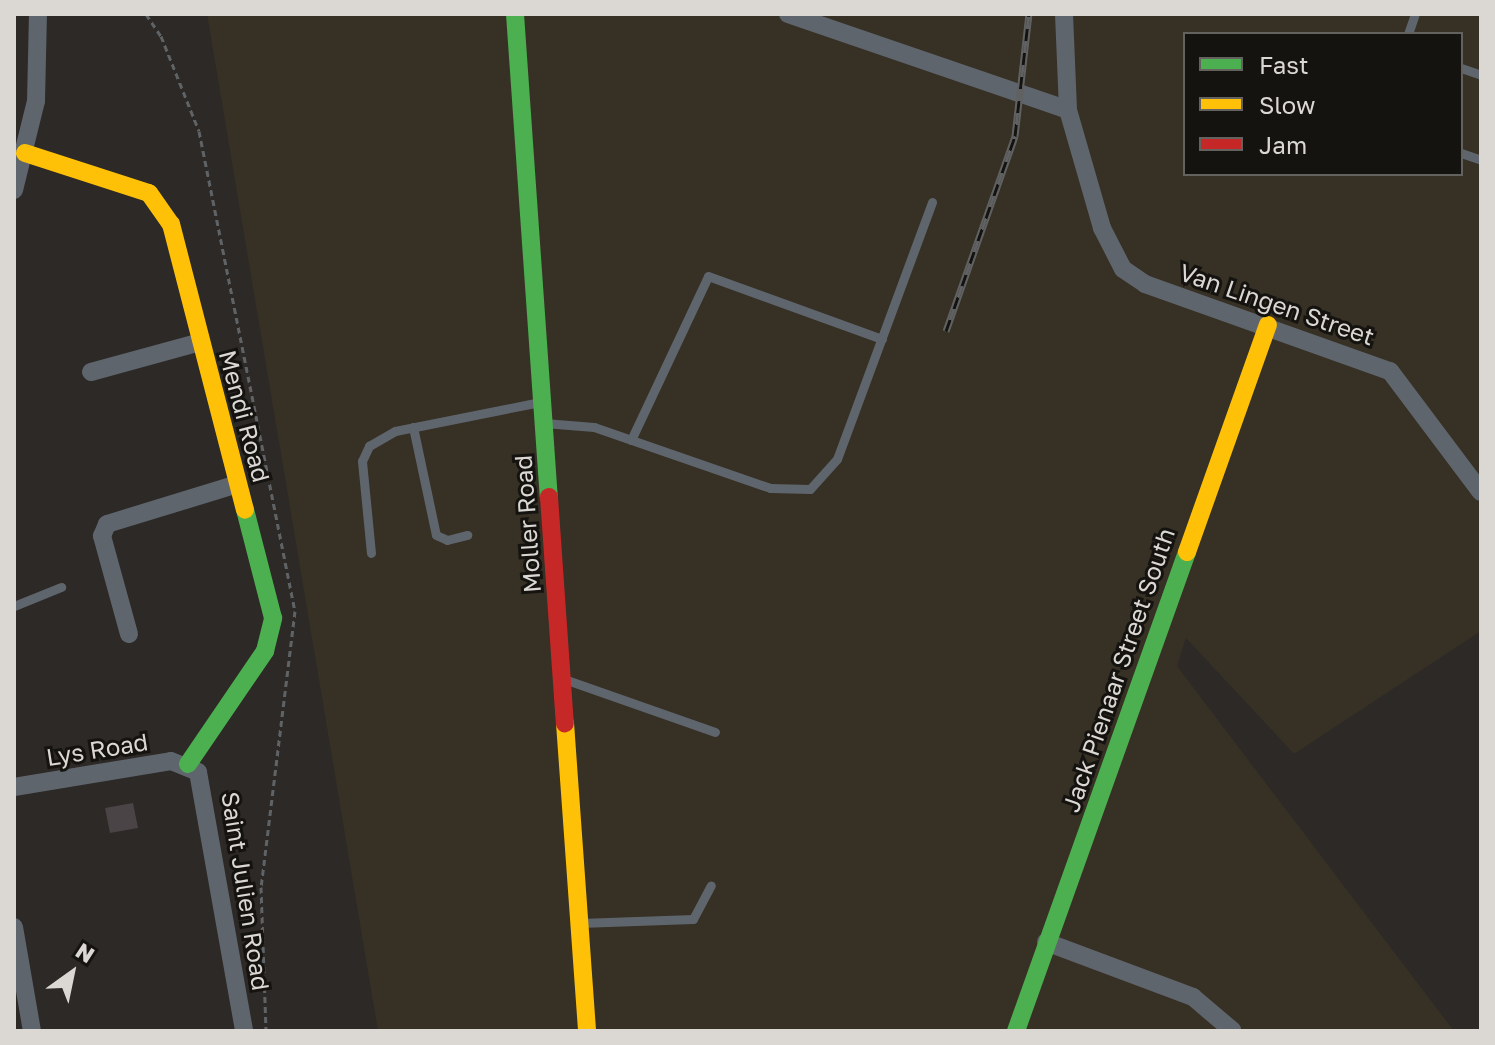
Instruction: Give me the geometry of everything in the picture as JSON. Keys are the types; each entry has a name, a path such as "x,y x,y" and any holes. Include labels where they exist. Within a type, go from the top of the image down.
{"street":[{"path":"14,190 36,101 38,14"},
{"name":"Moller Road","path":"515,14 587,1031"},
{"path":"788,14 1068,110 1064,14"},
{"name":"Van Lingen Street","path":"1068,110 1109,247 1123,269 1145,284 1268,325 1390,371 1481,492"},
{"name":"Mendi Road","path":"25,153 157,199 171,224 273,608 272,630 265,651 188,764"},
{"name":"Jack Pienaar Street South","path":"1016,1031 1268,325"},
{"path":"91,372 201,342"},
{"path":"129,634 102,536 107,524 238,484"},
{"name":"Lys Road","path":"14,787 171,761 188,764"},
{"name":"Saint Julien Road","path":"188,764 203,780 244,1031"},
{"path":"14,927 32,1031"},
{"path":"1046,942 1193,997 1233,1031"}],"lane":[{"path":"544,423 582,424 770,488 810,489 831,473 932,202"},
{"path":"631,440 708,276 882,339"},
{"path":"371,553 364,453 387,434 543,402"},
{"path":"413,427 436,535 447,540 467,535"},
{"path":"14,606 61,587"},
{"path":"561,678 715,732"},
{"path":"580,923 693,919 711,885"}],"shaded area":[{"path":"207,14 1481,14 1481,631 1294,754 1186,638 1177,666 1454,1031 378,1031"}],"building":[{"path":"133,803 138,828 110,833 105,808"}],"railway":[{"path":"946,331 1015,136 1029,14"}],"traffic: fast":[{"path":"515,14 549,497"},
{"path":"188,764 265,651 273,618 245,510"},
{"path":"1016,1031 1187,552"}],"traffic: slow":[{"path":"25,153 149,193 171,224 245,510"},
{"path":"1187,552 1268,325"},
{"path":"565,723 587,1031"}],"traffic: jam":[{"path":"549,497 565,723"}]}
